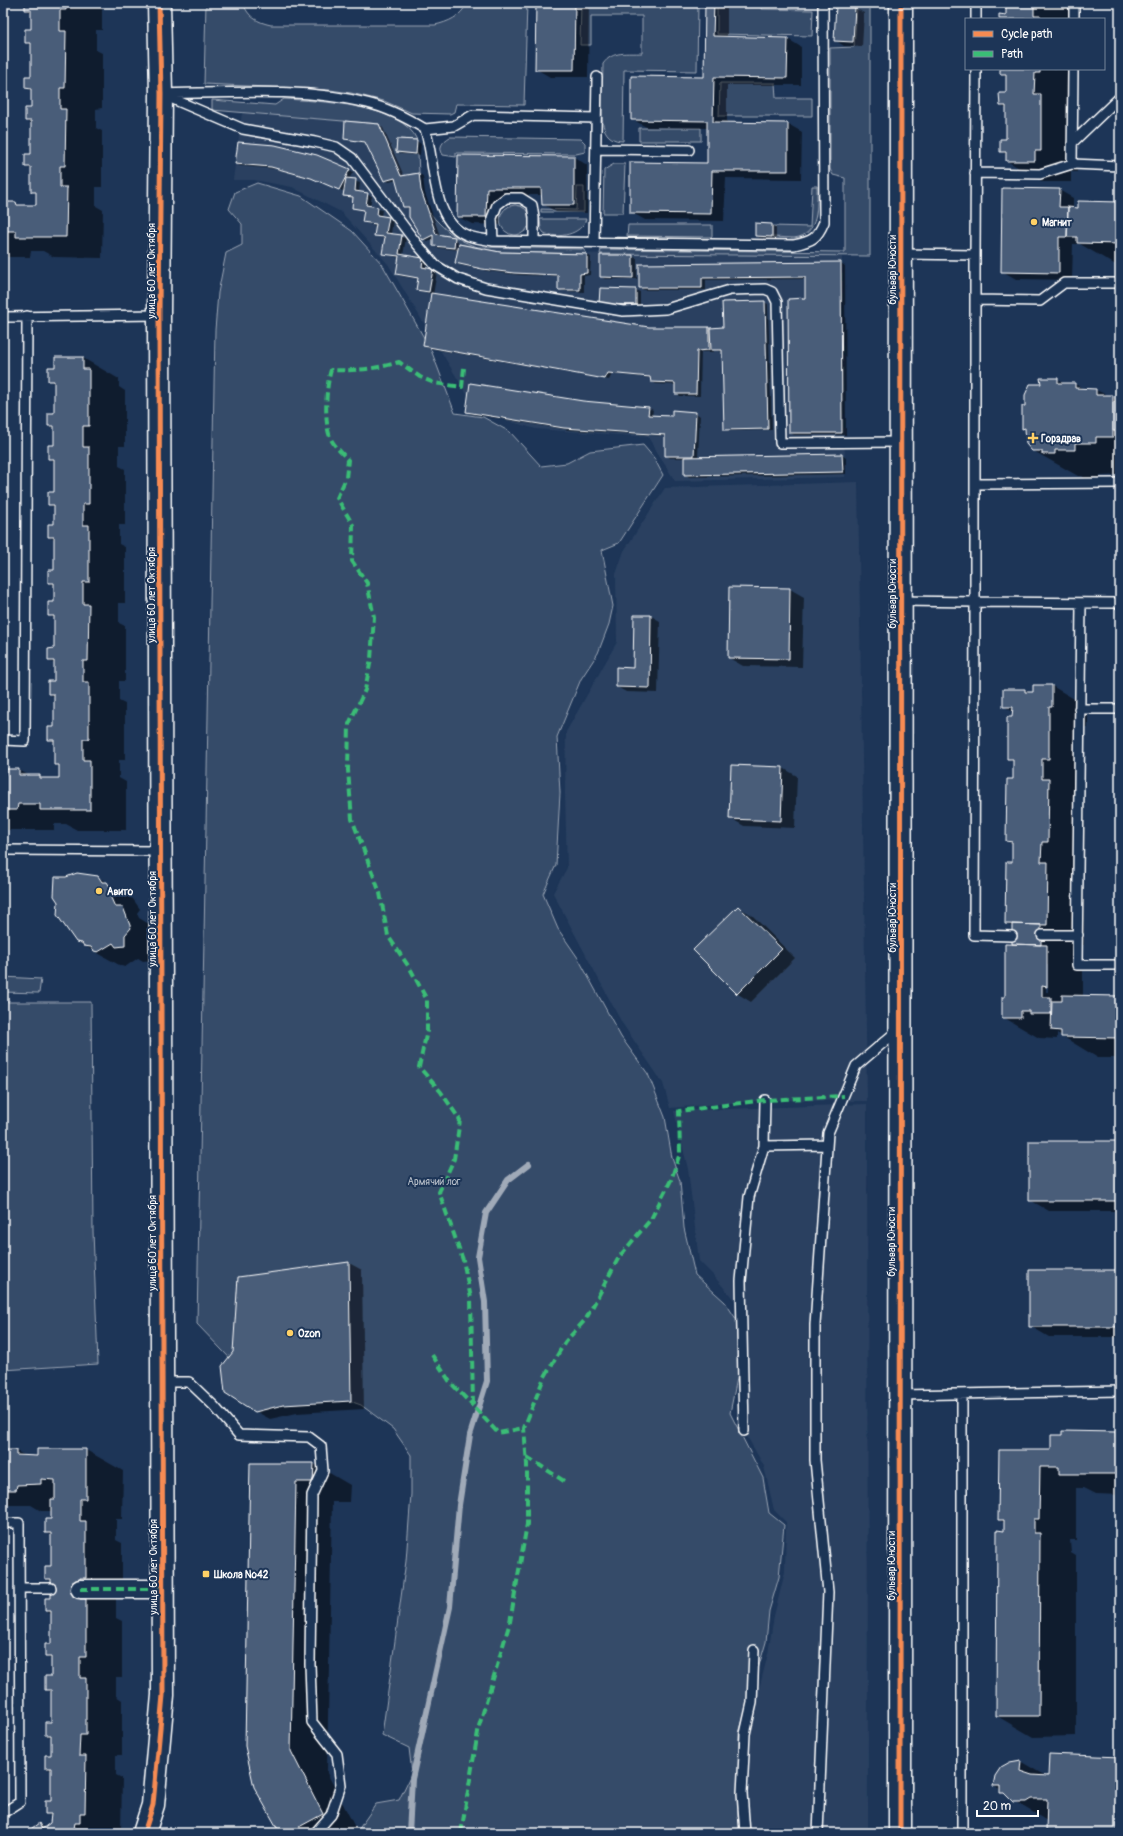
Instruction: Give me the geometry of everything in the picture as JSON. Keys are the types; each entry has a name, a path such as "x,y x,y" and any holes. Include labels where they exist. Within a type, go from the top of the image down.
{"street":[{"name":"улица 60 лет Октября","path":"144,1833 153,1805 162,1703 159,316 161,94 159,3"},
{"name":"бульвар Юности","path":"900,1833 901,3"},
{"path":"80,1589 162,1589"}],"lane":[{"path":"425,129 429,140 438,197 443,211 451,225 468,236 493,241 794,245 808,242 818,235 824,222 823,3"},
{"path":"976,3 976,18"},
{"path":"1074,3 1074,18"},
{"path":"976,70 974,935 1012,936"},
{"path":"1072,164 1073,70"},
{"path":"594,242 597,77"},
{"path":"161,94 282,94 347,99 381,107 425,129 454,126 473,115 596,118"},
{"path":"161,94 243,129 315,142 336,148 352,158 417,244 435,265 458,279 486,288 623,311 666,309 730,290 765,289 772,292 777,302 780,443 901,442"},
{"path":"1072,143 1120,97"},
{"path":"596,149 689,150"},
{"path":"975,172 1040,174 1072,164 1120,166"},
{"path":"493,241 492,218 497,206 506,198 521,198 532,205 534,218 534,241"},
{"path":"901,254 975,255"},
{"path":"975,300 1040,301 1064,283 1120,283"},
{"path":"3,740 25,741 27,316"},
{"path":"3,317 159,316"},
{"path":"975,484 1120,483"},
{"path":"901,601 1120,603"},
{"path":"1081,603 1077,965 1120,965"},
{"path":"1079,709 1120,709"},
{"path":"3,850 160,851"},
{"path":"1042,935 1078,935"},
{"path":"818,1833 828,1592 815,1460 815,1326 828,1133 856,1066 900,1028"},
{"path":"744,1431 741,1281 749,1197 764,1146 765,1100"},
{"path":"764,1146 827,1145"},
{"path":"162,1382 189,1382 214,1406 239,1435 309,1437 321,1446 323,1471 312,1495 310,1664 312,1722 337,1754 341,1785 331,1815 315,1833"},
{"path":"900,1395 1120,1391"},
{"path":"962,1394 962,1833"},
{"path":"3,1524 19,1523 20,1802 3,1813"},
{"path":"19,1588 51,1588"},
{"path":"745,1833 742,1793 745,1734 752,1703 754,1650"}],"shaded area":[{"path":"242,113 379,124 401,175 419,173 421,190 430,213 428,214 459,244 500,252 842,257 845,477 675,481 648,437 536,429 491,416 468,396 388,264 341,212 292,187 254,180 233,180"},
{"path":"858,482 867,1101 765,1100 670,1108 663,1083 622,1023 553,893 567,868 565,793 566,732 617,642 616,574 624,551 665,488"},
{"path":"867,1104 868,1833 748,1833 748,1766 751,1721 768,1654 774,1616 785,1572 786,1522 774,1510 764,1466 744,1431 747,1392 747,1315 699,1261 688,1169 674,1111"}],"green space":[{"path":"206,3 243,3 250,15 261,22 271,25 435,25 454,18 461,12 467,3 527,3 524,105 456,104 454,112 450,114 412,113 384,101 351,93 330,90 204,84"},
{"path":"374,3 374,4 287,4"},
{"path":"381,3 429,3 429,4 381,5"},
{"path":"717,3 762,3 762,9 813,10 812,36 717,34"},
{"path":"862,3 870,3 870,256 600,254 601,249 845,252 845,178 833,175 830,169 830,48 854,47 857,7 862,7"},
{"path":"581,4 698,4 697,71 624,70 623,141 611,138 604,128 602,107 603,64 611,57 616,55 626,53 642,53 642,16 591,16 591,45 580,45"},
{"path":"720,83 775,83 776,98 812,98 812,116 719,116"},
{"path":"284,99 337,103 377,112 395,119 409,128 417,140 397,139 396,152 418,154 419,173 401,176 379,124 212,110 212,100 275,105"},
{"path":"639,128 701,128 701,141 639,141"},
{"path":"450,137 581,139 585,143 585,152 576,154 456,153 456,157 443,155 441,147"},
{"path":"614,164 625,164 623,213 603,213 604,170"},
{"name":"Армячий лог","path":"257,183 301,196 352,231 382,264 431,350 455,413 483,417 510,432 541,466 567,463 590,451 643,445 654,458 663,475 619,543 602,550 613,606 609,624 598,653 581,679 557,737 560,793 556,865 543,894 558,929 578,958 621,1037 648,1074 665,1117 672,1158 680,1181 684,1228 695,1275 725,1302 740,1325 740,1363 730,1413 763,1478 769,1513 784,1525 779,1577 769,1611 766,1642 739,1733 738,1815 741,1833 356,1833 376,1804 399,1800 412,1773 409,1748 382,1735 406,1561 411,1494 411,1455 393,1429 361,1405 333,1395 245,1374 197,1324 215,330 218,293 226,253 242,245 242,224 229,209 235,192"},
{"path":"812,186 817,186 817,210 813,225 809,231 802,236 794,238 772,237 772,226 810,227"},
{"path":"577,187 584,187 584,212 541,212 541,209 576,210"},
{"path":"515,205 521,206 529,214 529,226 521,234 515,235 509,234 501,226 500,220 501,214 509,206"},
{"path":"430,213 451,234 464,242 478,247 583,249 587,254 500,252 459,244 458,250 454,248 454,237 436,234 428,214"},
{"path":"540,219 586,219 579,229 574,232 556,236 544,233 541,229"},
{"path":"628,225 712,225 712,237 627,236"},
{"path":"3,977 41,979 39,993 3,992"},
{"path":"3,1002 91,1002 93,1231 98,1364 3,1370"}],"building":[{"path":"25,3 66,3 66,10 60,10 60,31 66,31 65,88 60,88 60,109 66,109 65,166 60,166 60,187 67,187 66,237 16,237 16,231 3,231 3,202 16,202 17,205 36,205 36,192 31,192 31,167 25,167 25,154 31,154 31,121 25,121 25,108 31,108 31,89 25,88 25,76 31,76 31,43 25,43 25,29 31,29 31,10 25,10"},
{"path":"536,3 575,3 574,70 535,70"},
{"path":"705,3 714,3 713,36 788,38 787,78 714,77 713,122 788,123 788,171 712,171 711,214 630,213 630,162 707,163 707,121 631,120 631,76 704,77"},
{"path":"1006,3 1034,3 1034,16 1040,16 1040,18 999,18 999,14 1006,15"},
{"path":"836,5 855,7 853,42 834,41"},
{"path":"1000,70 1040,70 1040,73 1035,73 1034,94 1041,94 1041,151 1035,151 1035,161 1006,161 1006,152 1000,152 1000,139 1006,139 1006,106 1000,106 999,93 1006,93 1006,74 1000,74"},
{"path":"345,121 379,124 401,176 419,173 421,190 436,234 455,237 454,248 433,246 433,235 423,240 409,217 409,207 403,207 395,178 384,181 365,142 344,139"},
{"path":"397,139 417,140 416,154 396,152"},
{"path":"238,142 275,145 317,155 350,169 339,190 311,178 271,167 235,164"},
{"path":"458,155 574,156 574,205 542,205 541,188 487,188 486,217 457,217"},
{"path":"346,178 356,179 355,191 368,193 366,205 378,207 377,215 389,217 386,233 402,235 399,254 423,258 422,267 433,269 429,292 416,290 418,278 396,274 399,256 382,254 385,237 374,236 376,224 362,222 364,210 352,208 353,197 343,196"},
{"name":"Магнит","path":"1002,188 1060,189 1059,207 1068,207 1067,237 1059,237 1059,273 1001,272"},
{"path":"1078,201 1120,202 1120,244 1077,243 1077,237 1067,237 1068,207 1078,208"},
{"path":"755,223 772,224 772,237 755,236"},
{"path":"459,244 500,252 587,254 587,273 580,274 580,290 558,290 558,275 514,273 482,269 455,263"},
{"path":"600,255 633,255 633,278 600,277"},
{"path":"841,262 842,433 789,433 788,299 805,298 805,277 702,278 702,288 639,288 639,264"},
{"path":"600,288 636,289 636,305 599,304"},
{"path":"431,293 649,327 709,327 709,350 697,351 696,394 675,394 675,383 651,382 650,377 608,373 605,379 423,346"},
{"path":"765,301 768,429 724,430 722,350 711,350 710,328 723,327 722,302"},
{"path":"55,357 83,357 83,369 89,369 89,426 83,426 83,447 89,447 89,504 83,504 83,525 89,525 89,582 83,582 83,604 89,604 88,661 83,661 83,682 89,682 89,739 83,739 83,760 90,760 90,810 40,810 40,804 18,804 17,810 3,810 3,775 5,775 6,769 19,769 19,775 40,775 40,778 59,778 59,765 54,765 54,740 48,740 48,727 54,727 54,694 48,694 48,681 54,681 54,661 48,661 48,649 54,648 54,616 48,616 48,602 54,602 54,583 48,583 48,570 54,570 54,537 48,537 48,524 54,524 54,505 48,505 48,492 54,492 54,459 48,459 48,445 54,445 54,426 48,426 48,413 54,413 54,381 48,381 48,367 55,367"},
{"path":"1040,378 1058,378 1058,383 1075,383 1075,388 1096,389 1096,395 1113,395 1113,437 1096,437 1096,443 1075,443 1075,450 1055,450 1055,454 1042,454 1042,451 1032,451 1026,444 1025,428 1022,429 1022,406 1025,406 1025,395 1030,384 1041,384"},
{"path":"470,383 583,401 649,407 648,415 672,416 672,410 696,412 694,456 665,456 665,435 564,428 466,412"},
{"path":"1113,402 1120,402 1120,431 1113,431"},
{"path":"842,454 843,472 684,475 684,457"},
{"path":"729,587 790,588 789,659 728,658"},
{"path":"634,615 651,615 650,688 616,687 616,667 633,668"},
{"path":"1033,685 1052,685 1052,707 1049,707 1049,759 1042,759 1042,779 1049,779 1048,842 1042,842 1041,862 1048,862 1047,925 1005,924 1006,862 1012,862 1012,842 1006,841 1007,779 1013,779 1013,759 1007,759 1007,717 1012,717 1013,707 1003,707 1003,689 1025,689 1025,692 1033,692"},
{"path":"731,765 783,767 781,821 729,819"},
{"path":"77,873 98,876 102,882 107,882 114,893 111,898 115,907 123,907 131,928 125,935 125,946 116,947 113,943 98,952 94,951 91,947 84,946 82,943 76,942 57,915 58,902 54,896 55,877 66,877"},
{"path":"738,906 782,949 737,994 693,950"},
{"path":"1012,924 1041,925 1041,945 1012,944"},
{"path":"1005,944 1047,945 1047,987 1042,986 1042,997 1051,997 1051,1014 1029,1014 1029,1011 1021,1011 1021,1018 1002,1018 1002,997 1005,997"},
{"path":"1062,995 1120,996 1120,1038 1061,1037 1061,1031 1051,1030 1052,1001 1062,1001"},
{"path":"1029,1141 1120,1141 1120,1201 1029,1201"},
{"path":"349,1262 351,1401 283,1405 255,1412 225,1393 222,1366 233,1352 238,1277"},
{"path":"1029,1270 1120,1270 1120,1327 1029,1327"},
{"path":"1062,1431 1116,1432 1116,1437 1120,1437 1120,1474 1059,1474 1059,1467 1040,1467 1039,1519 1034,1519 1034,1533 1040,1533 1039,1716 996,1716 997,1530 1004,1531 1004,1520 998,1520 999,1450 1051,1450 1051,1435 1062,1435"},
{"path":"37,1449 86,1449 86,1499 80,1499 80,1521 86,1521 86,1578 80,1578 80,1599 86,1599 86,1657 80,1657 80,1678 86,1678 86,1735 80,1735 79,1756 86,1756 85,1813 80,1813 80,1823 75,1823 73,1833 29,1833 28,1831 39,1823 42,1829 50,1823 51,1814 45,1814 45,1801 51,1801 51,1768 45,1768 45,1755 51,1755 51,1735 45,1735 45,1722 51,1722 51,1690 45,1690 45,1676 51,1676 51,1657 45,1657 45,1644 51,1644 51,1611 45,1611 45,1598 51,1598 51,1579 45,1579 45,1566 51,1566 51,1533 45,1533 45,1519 51,1519 51,1499 55,1499 55,1480 41,1479 41,1484 17,1485 16,1490 4,1490 3,1450 16,1450 16,1455 37,1456"},
{"path":"250,1463 314,1463 313,1482 296,1482 291,1751 323,1814 288,1833 280,1833 254,1787 245,1746"},
{"path":"1049,1754 1120,1757 1120,1810 1118,1810 1117,1833 1046,1831 1047,1799 1031,1799 1026,1802 1013,1802 1004,1793 1000,1793 1000,1786 993,1786 995,1776 1001,1767 1010,1762 1021,1760 1020,1771 1032,1775 1048,1776"}],"waterway":[{"path":"409,1833 412,1779 450,1607 459,1505 470,1435 487,1381 485,1302 478,1257 486,1213 508,1180 529,1164"}],"marked path":[{"path":"464,368 462,387 434,383 420,377 399,362 365,369 331,370 328,385 326,416 329,435 338,449 348,460 346,478 337,498 353,525 352,561 367,583 374,617 371,659 365,690 349,724 348,770 352,819 380,893 388,936 411,970 427,1000 427,1031 419,1067 441,1092 460,1120 454,1159 439,1192 463,1260 471,1298 473,1406 498,1433 524,1428"},
{"path":"461,1833 479,1726 510,1622 527,1524 527,1464 524,1428 543,1380 565,1342 586,1319 619,1257 651,1219 671,1180 680,1153 679,1111 765,1100 844,1096"},
{"path":"432,1355 450,1382 473,1406"},
{"path":"527,1457 567,1483"},
{"path":"80,1589 162,1589"}],"cycle path":[{"path":"144,1833 153,1805 163,1695 159,315 161,94 159,3"},
{"path":"900,1833 901,3"}],"place":[{"name":"Магнит","path":"1034,222"},
{"name":"Горздрав","path":"1033,438"},
{"name":"Авито","path":"99,891"},
{"name":"Ozon","path":"290,1333"},
{"name":"Школа №42","path":"206,1574"}]}
